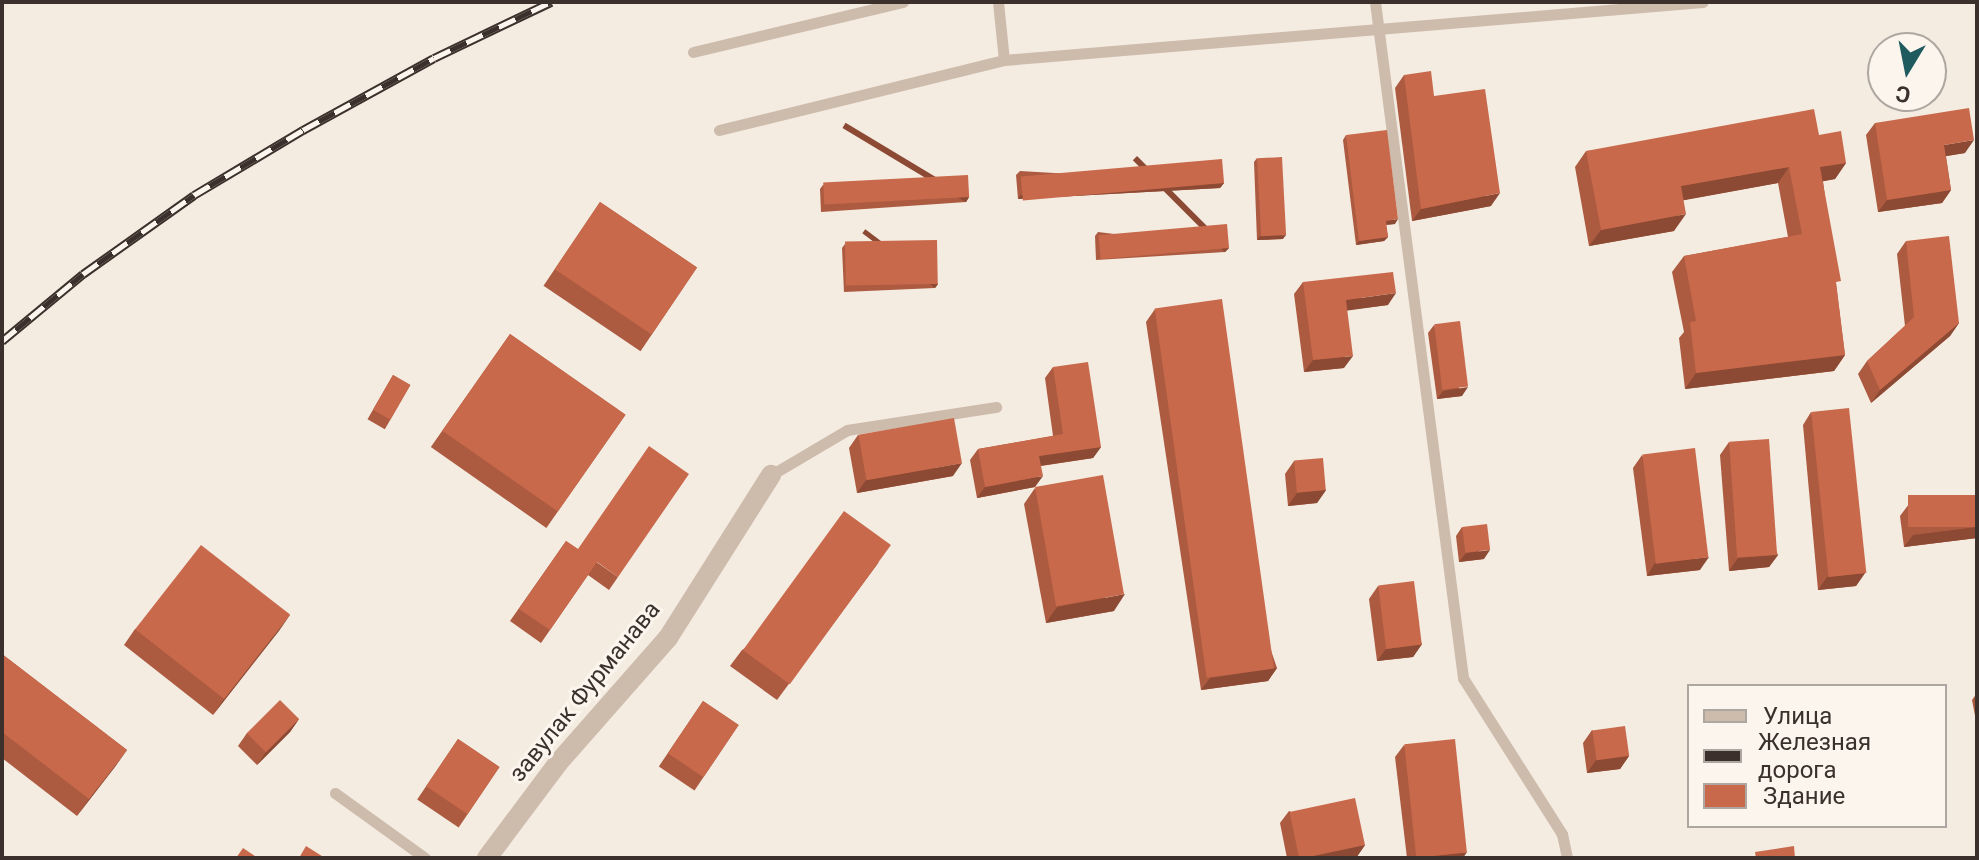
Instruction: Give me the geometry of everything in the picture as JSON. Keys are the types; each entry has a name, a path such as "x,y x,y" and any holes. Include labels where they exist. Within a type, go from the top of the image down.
{"street":[{"name":"завулак Фурманава","path":"487,858 558,763 668,638 771,475"}],"lane":[{"path":"693,52 903,2"},
{"path":"998,2 1004,60"},
{"path":"1375,2 1463,678 1562,834 1567,858"},
{"path":"719,130 1004,60 1703,2"},
{"path":"771,475 847,430 996,407"},
{"path":"335,793 425,858"}],"building":[{"path":"1431,71 1434,96 1485,89 1500,193 1421,209 1404,75"},
{"path":"1969,108 1974,140 1944,145 1951,190 1887,200 1875,123"},
{"path":"1814,109 1819,135 1841,131 1846,163 1820,167 1841,281 1836,282 1845,355 1696,373 1690,322 1696,321 1684,256 1802,234 1789,167 1681,186 1686,214 1601,230 1586,151"},
{"path":"1387,130 1398,219 1386,221 1388,237 1359,241 1346,135"},
{"path":"1282,157 1286,235 1261,236 1257,158"},
{"path":"1222,159 1224,183 1023,201 1021,177"},
{"path":"968,175 969,197 824,205 823,183"},
{"path":"600,202 697,267 652,335 555,269"},
{"path":"1227,224 1229,248 1101,259 1098,235"},
{"path":"1949,236 1959,323 1880,390 1867,361 1914,317 1906,241"},
{"path":"937,240 938,284 846,286 845,242"},
{"path":"1393,272 1396,293 1346,300 1353,356 1313,360 1303,282"},
{"path":"1222,299 1274,668 1207,678 1155,308"},
{"path":"1460,321 1468,387 1442,390 1434,324"},
{"path":"510,334 626,415 558,512 442,431"},
{"path":"1088,362 1101,447 1039,456 1043,476 985,487 978,449 1063,434 1053,367"},
{"path":"393,375 410,385 390,420 373,410"},
{"path":"1849,408 1866,573 1829,577 1811,412"},
{"path":"954,418 962,463 866,480 858,435"},
{"path":"1769,439 1777,555 1737,558 1729,442"},
{"path":"649,446 689,474 618,577 597,562 550,630 519,609 566,541 578,549"},
{"path":"1695,448 1708,557 1656,564 1642,454"},
{"path":"1323,458 1326,490 1297,492 1294,461"},
{"path":"1103,475 1124,594 1056,606 1035,487"},
{"path":"1908,495 1977,495 1977,527 1908,527"},
{"path":"844,511 891,545 790,684 743,650"},
{"path":"1487,524 1490,550 1465,553 1462,527"},
{"path":"201,545 290,615 224,699 135,629"},
{"path":"1414,581 1422,645 1386,649 1378,585"},
{"path":"2,654 127,750 89,799 2,732"},
{"path":"280,700 299,719 266,752 247,733"},
{"path":"703,701 739,725 703,777 668,753"},
{"path":"1625,726 1629,756 1596,760 1592,731"},
{"path":"458,739 499,767 468,814 426,786"},
{"path":"1455,739 1467,852 1416,858 1404,744"},
{"path":"1355,798 1365,845 1299,858 1289,812"},
{"path":"306,846 325,858 299,858"},
{"path":"1794,846 1795,858 1756,858 1755,852"},
{"path":"243,848 258,858 236,858"}],"railway":[{"path":"2,341 83,274 194,195 303,130 434,58 551,2"}]}
